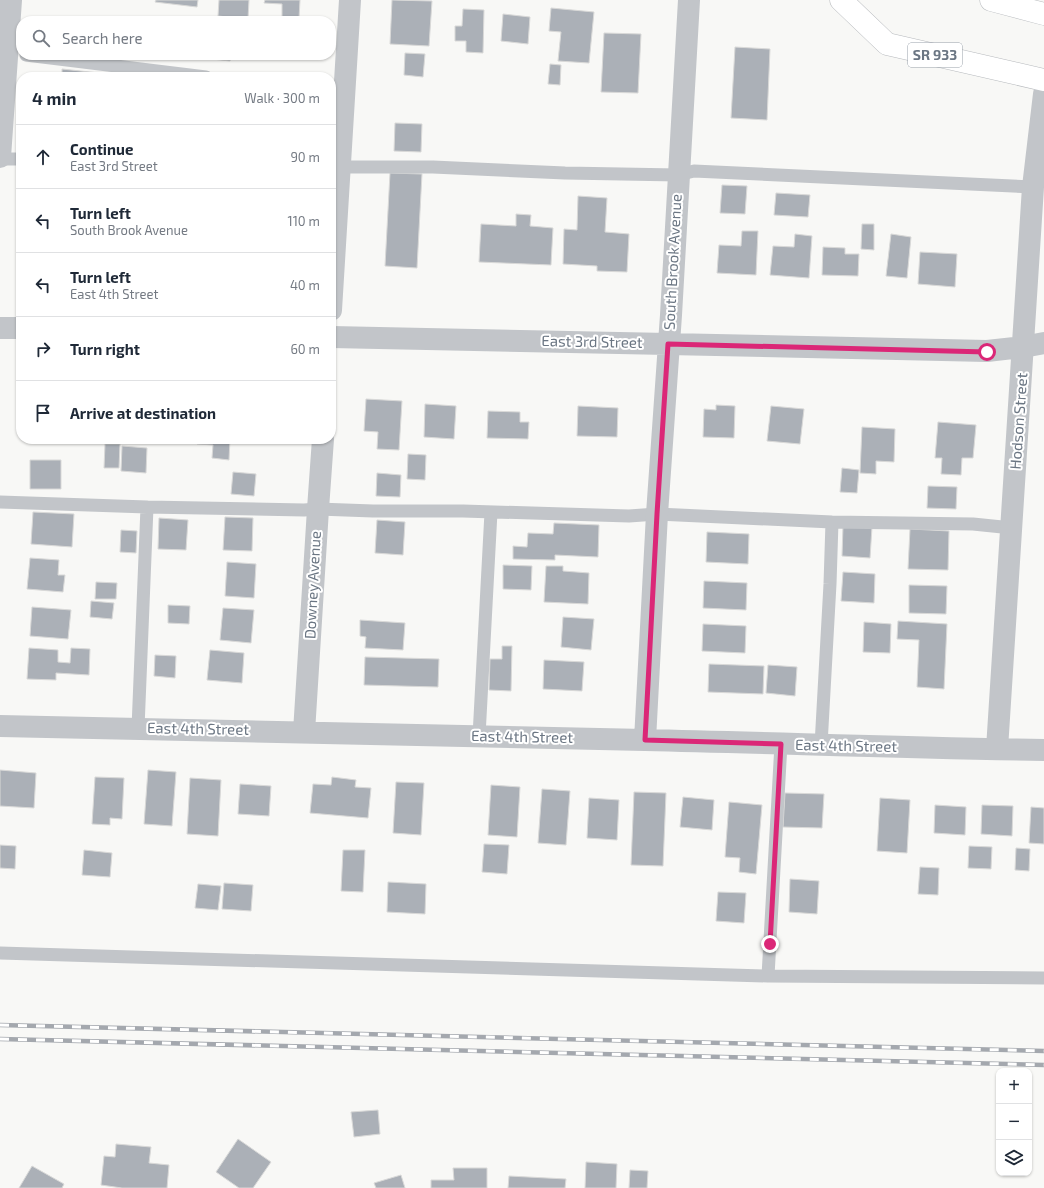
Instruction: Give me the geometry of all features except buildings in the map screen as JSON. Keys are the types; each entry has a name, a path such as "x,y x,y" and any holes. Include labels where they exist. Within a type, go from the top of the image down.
{"main road":[{"name":"SR 933","path":"841,0 887,44 1044,80"},
{"path":"991,0 1044,14"}],"street":[{"path":"11,0 16,39"},
{"path":"336,142 338,92 350,0"},
{"name":"South Brook Avenue","path":"645,740 657,514 689,0"},
{"path":"0,158 17,60"},
{"name":"Hodson Street","path":"997,749 1012,528 1034,345 1033,187 1044,94"},
{"path":"0,328 16,328"},
{"name":"East 3rd Street","path":"336,337 987,352 1034,345"},
{"name":"Downey Avenue","path":"304,732 323,444"},
{"name":"East 4th Street","path":"0,726 1044,750"}],"lane":[{"path":"67,60 165,72"},
{"path":"0,158 16,159"},
{"path":"336,167 433,168 565,173 678,175 694,171 1033,187"},
{"path":"0,502 147,507 492,512 629,516 657,514 832,522 972,524 1012,528"},
{"path":"138,728 147,507"},
{"path":"479,736 492,512"},
{"path":"821,745 832,522"},
{"path":"768,976 781,744"},
{"path":"0,953 768,976 1044,978"}],"railway":[{"path":"0,1025 1044,1051"},
{"path":"0,1039 1044,1065"}],"route":[{"path":"770,944 781,744 645,740 668,344 987,352"}]}
